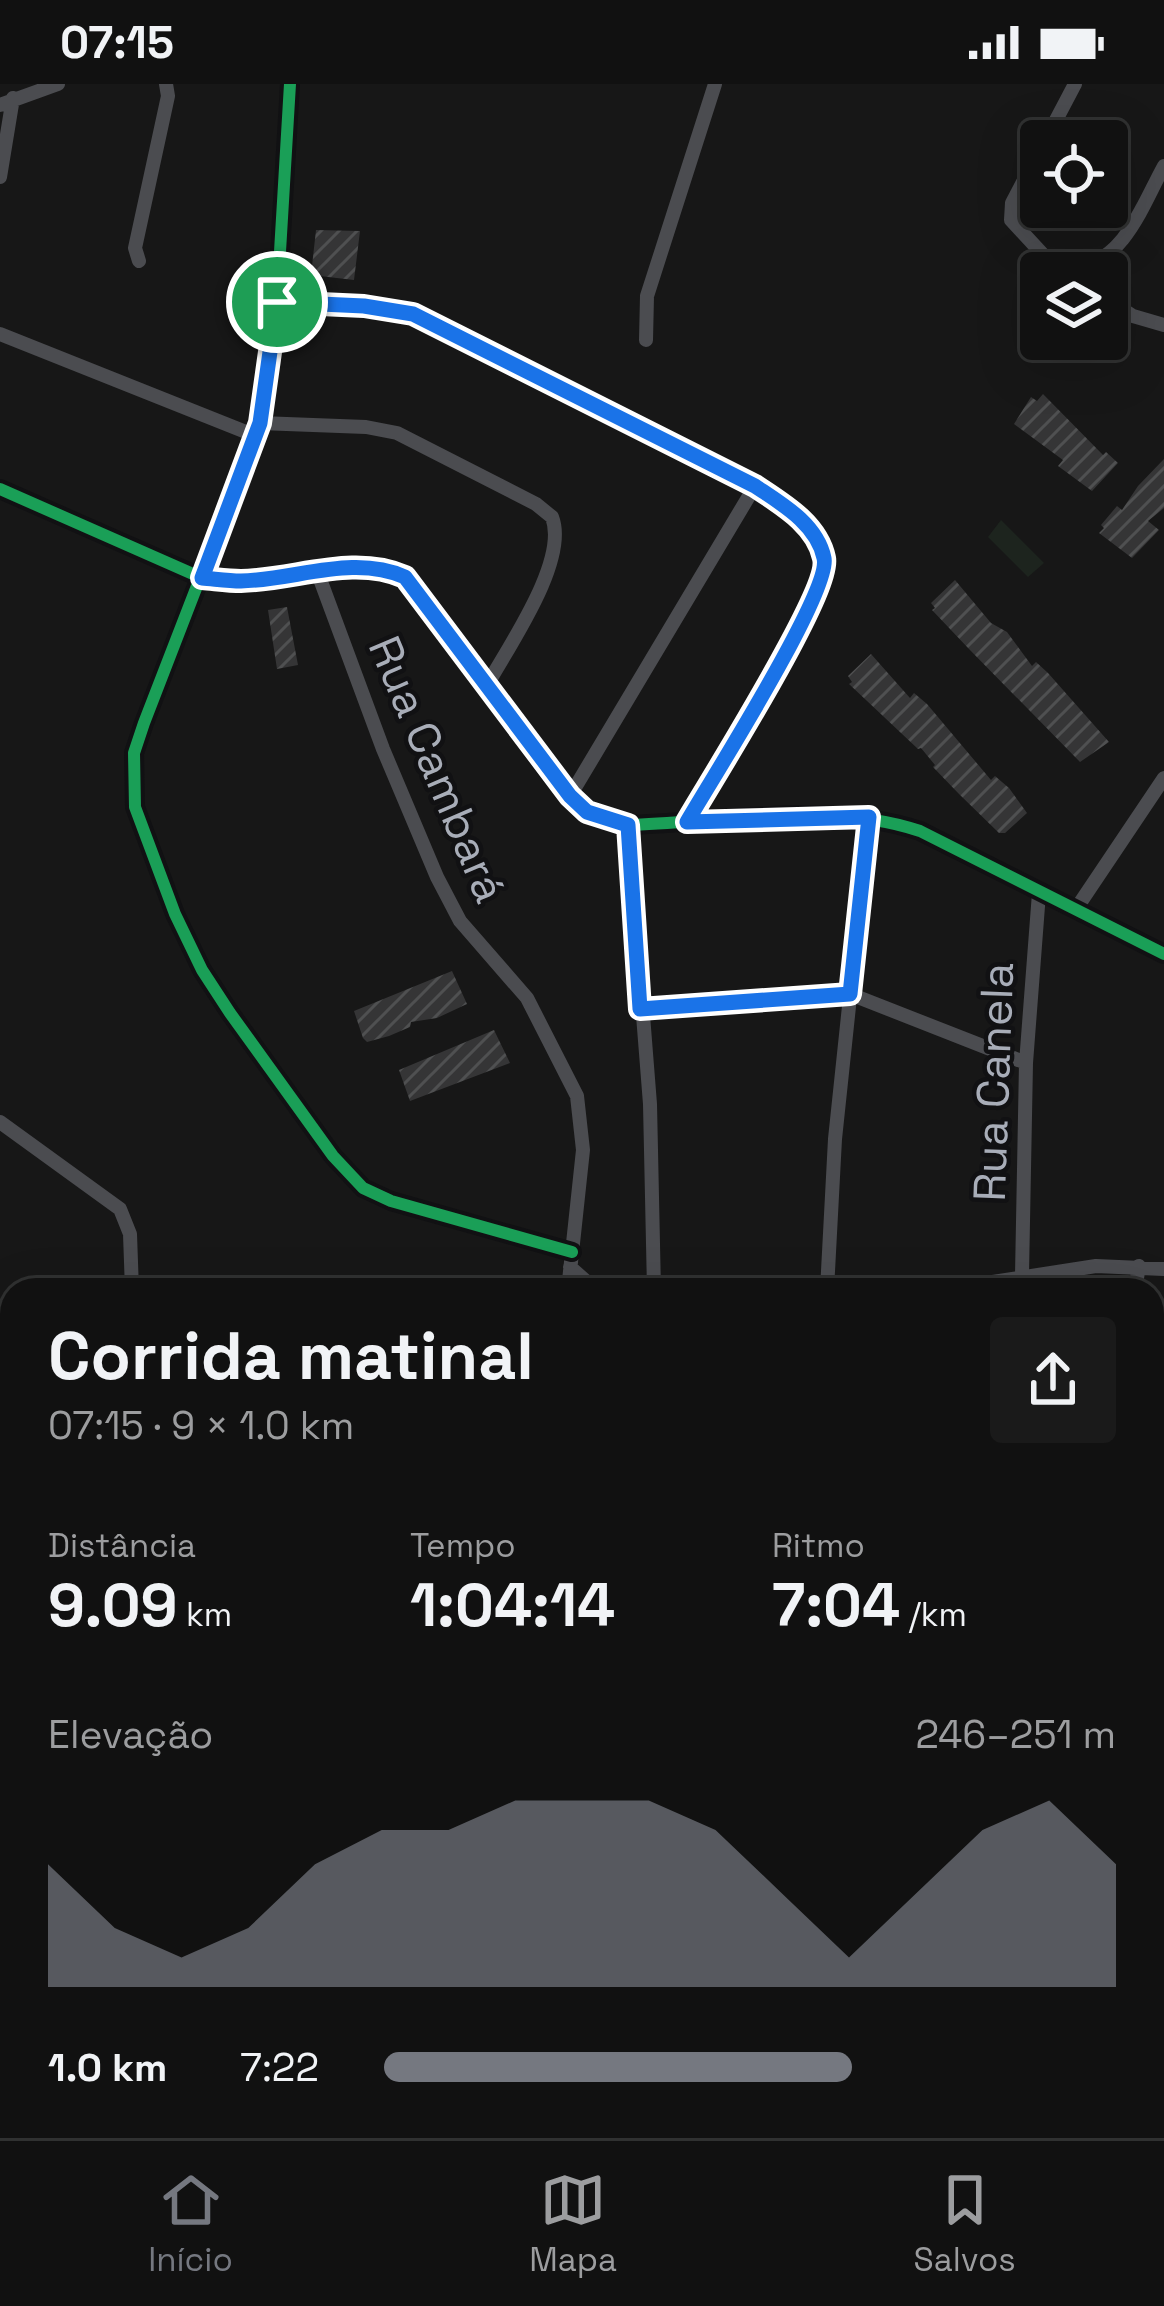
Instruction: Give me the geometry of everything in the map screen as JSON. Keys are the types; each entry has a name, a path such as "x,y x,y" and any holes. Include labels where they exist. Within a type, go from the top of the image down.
{"street":[{"path":"0,177 6,102 58,84"},
{"path":"139,261 135,248 168,96 166,84"},
{"path":"290,84 277,302 258,429 134,754 139,825 202,970 332,1156 363,1188 571,1260 586,1278"},
{"path":"646,340 647,296 716,84"},
{"path":"1056,120 1075,84"},
{"path":"1115,252 1164,166"},
{"path":"1020,188 1012,203 1011,220 1038,252"},
{"path":"277,302 364,306 413,314 755,486 798,515 824,552 826,567 790,643 687,822"},
{"path":"1128,313 1164,326"},
{"path":"0,334 258,429 366,428 397,433 536,504 552,517 557,545 539,590 486,687"},
{"path":"570,796 755,486"},
{"path":"0,489 202,578 242,581 383,568 405,577 570,796 587,812 628,825 869,817 920,831 1164,954"},
{"name":"Rua Cambará","path":"317,571 437,877 460,921 527,998 578,1096 583,1150 569,1278"},
{"path":"1076,909 1164,778"},
{"path":"828,1278 835,1139 869,817"},
{"path":"628,825 650,1104 654,1278"},
{"name":"Rua Canela","path":"1022,1275 1026,1063 1039,893"},
{"path":"640,1009 850,994 1026,1063"},
{"path":"0,1122 120,1209 130,1234 132,1278"},
{"path":"1013,1278 1096,1266 1164,1269"},
{"path":"1137,1278 1139,1266"}],"shaded area":[{"path":"1001,520 1044,563 1028,577 988,537"}],"building":[{"path":"316,230 360,231 354,280 311,275"},
{"path":"1043,394 1103,455 1106,452 1118,463 1092,491 1058,466 1063,460 1014,424 1031,397 1037,401"},
{"path":"1164,459 1164,508 1148,521 1159,530 1132,558 1099,533 1104,528 1101,525 1117,506 1122,510"},
{"path":"955,580 1109,742 1080,762 969,649 932,610 931,603"},
{"path":"287,607 298,665 277,669 268,610"},
{"path":"871,654 910,698 914,693 927,704 991,780 995,776 1009,788 1027,813 1005,833 999,833 933,767 921,748 849,684 848,676"},
{"path":"452,971 467,1004 437,1018 411,1022 410,1027 389,1036 367,1042 363,1038 354,1011"},
{"path":"494,1030 510,1063 410,1101 399,1070"}],"cycle path":[{"path":"290,84 277,302 260,423 134,753 135,807 175,914 202,970 333,1156 363,1188 391,1201 572,1252"},
{"path":"0,489 202,578 242,581 356,567 384,568 405,577 551,775 587,812 628,825 814,815 886,822 920,831 1164,954"}],"route":[{"path":"277,302 364,306 413,314 755,486 798,515 824,552 822,580 687,822 869,817 850,994 640,1009 628,825 587,812 551,775 405,577 383,568 356,567 242,581 202,578 260,423 277,302"}]}
